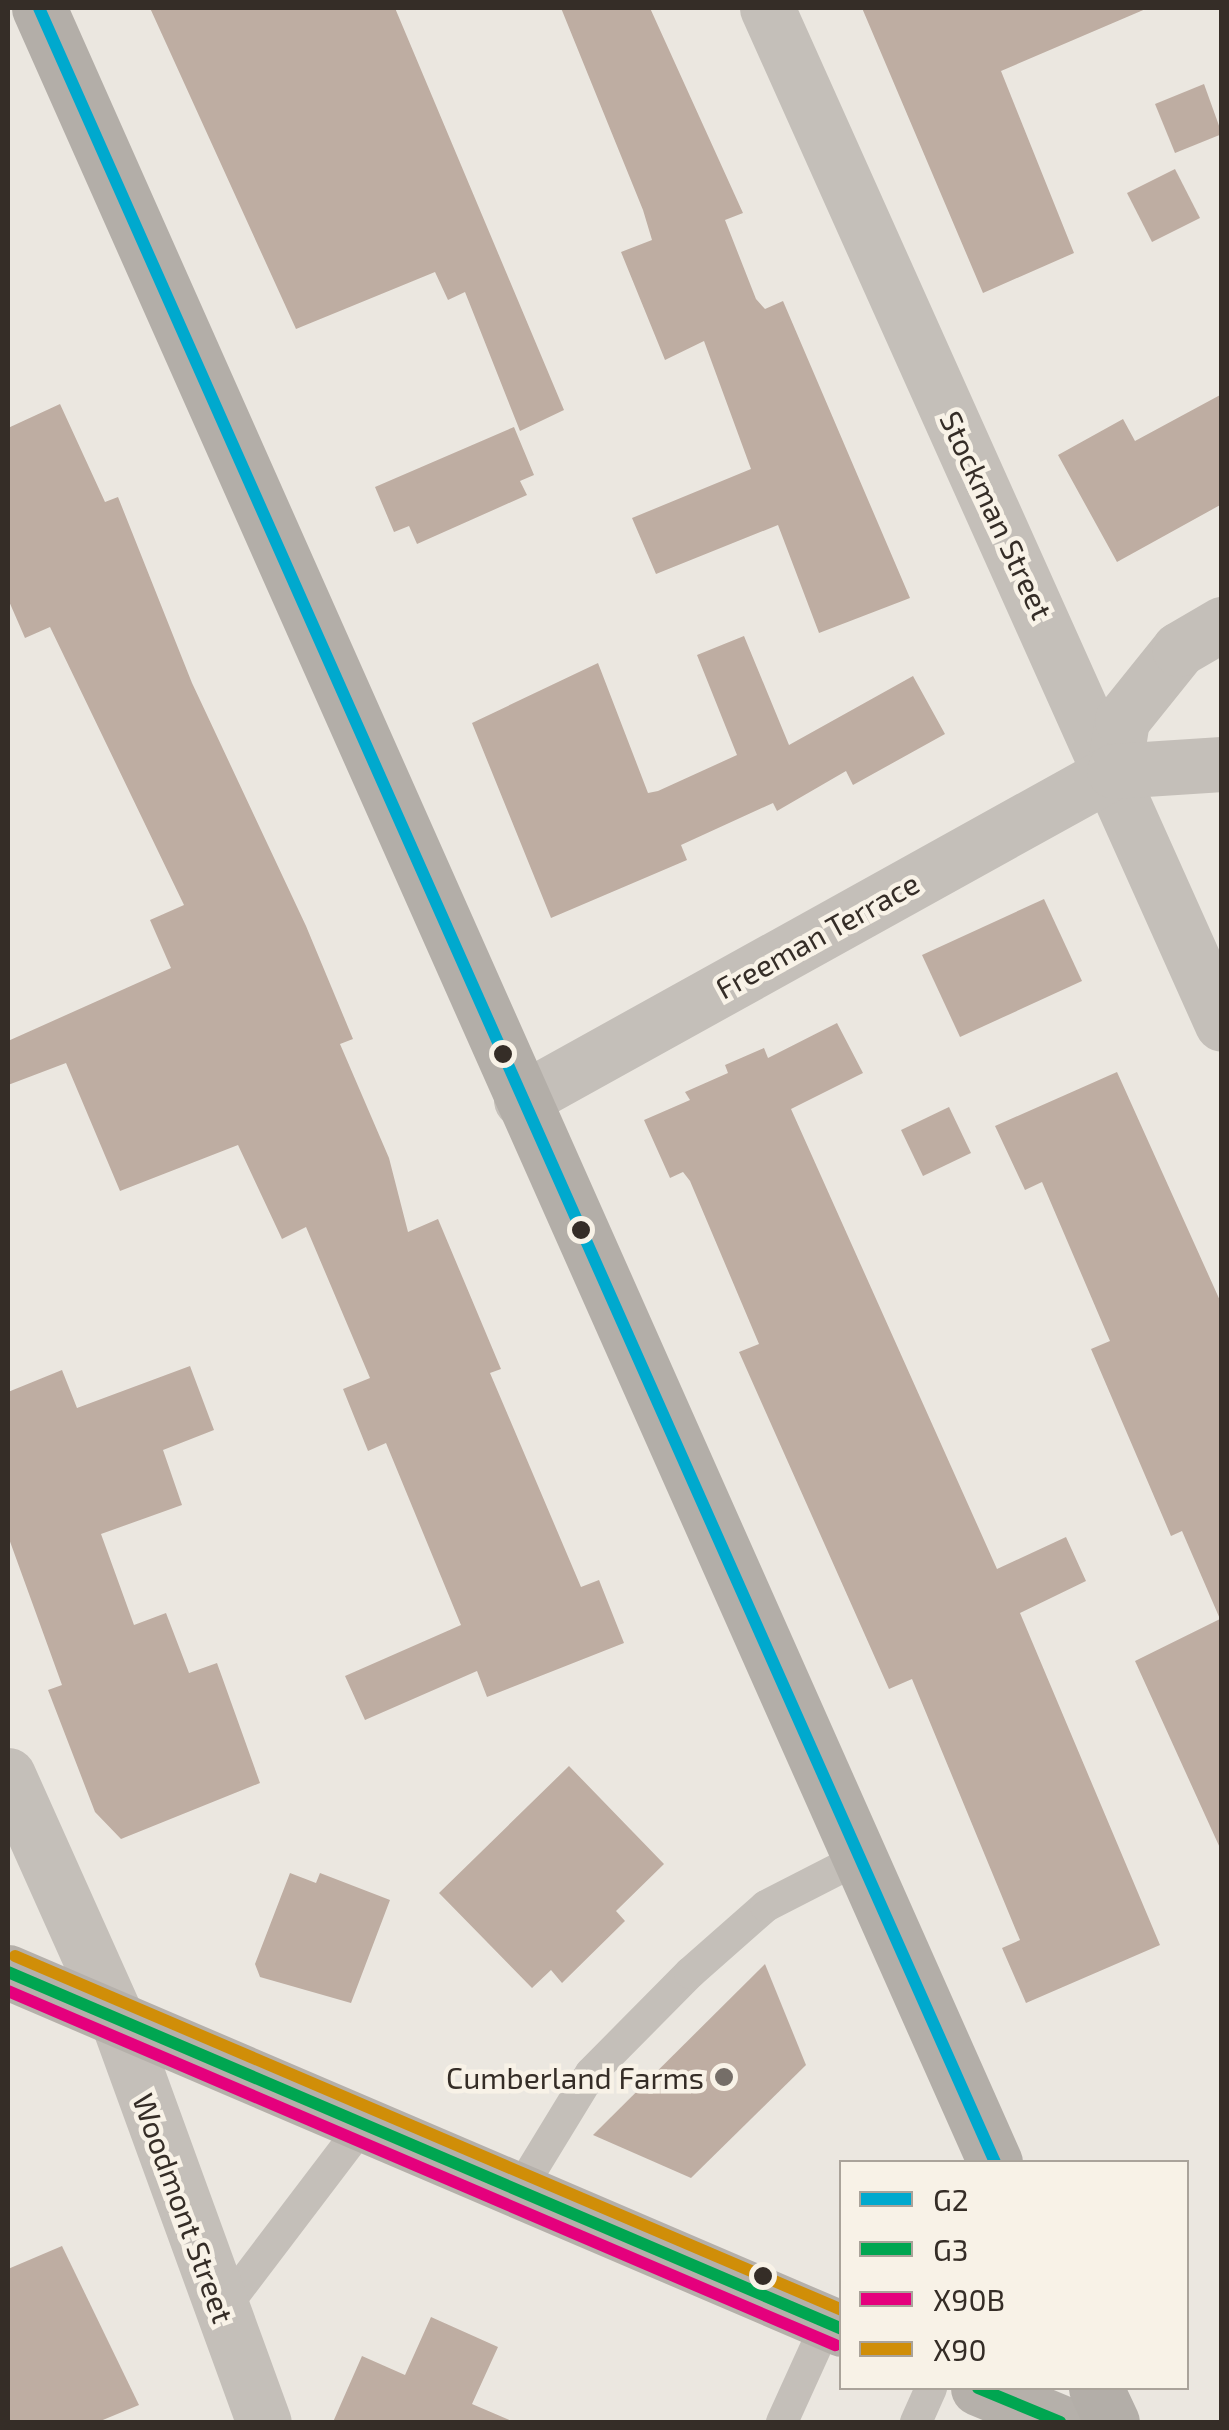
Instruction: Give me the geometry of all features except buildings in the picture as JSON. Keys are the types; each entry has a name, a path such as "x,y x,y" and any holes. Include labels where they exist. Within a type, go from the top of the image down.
{"main road":[{"path":"40,8 994,2160"},
{"path":"8,1972 834,2326"},
{"path":"983,2390 1060,2422"},
{"path":"1097,2390 1112,2422"}],"street":[{"name":"Stockman Street","path":"766,8 1114,771 1222,1024"},
{"path":"1114,771 1122,720 1179,649 1222,624"},
{"name":"Freeman Terrace","path":"521,1100 1114,771 1222,764"},
{"name":"Woodmont Street","path":"8,1775 118,2019 264,2422"}],"lane":[{"path":"520,2191 591,2074 690,1973 766,1906 858,1860"},
{"path":"222,2312 363,2124"},
{"path":"782,2422 834,2326"},
{"path":"916,2422 929,2390"}],"transit line":[{"name":"G2","path":"39,8 994,2160"},
{"name":"X90","path":"15,1956 839,2309"},
{"name":"G3","path":"8,1972 839,2328"},
{"name":"X90B","path":"8,1991 835,2345"},
{"name":"G3","path":"983,2390 1060,2422"}],"place":[{"name":"Cumberland Farms","path":"724,2077"}]}
